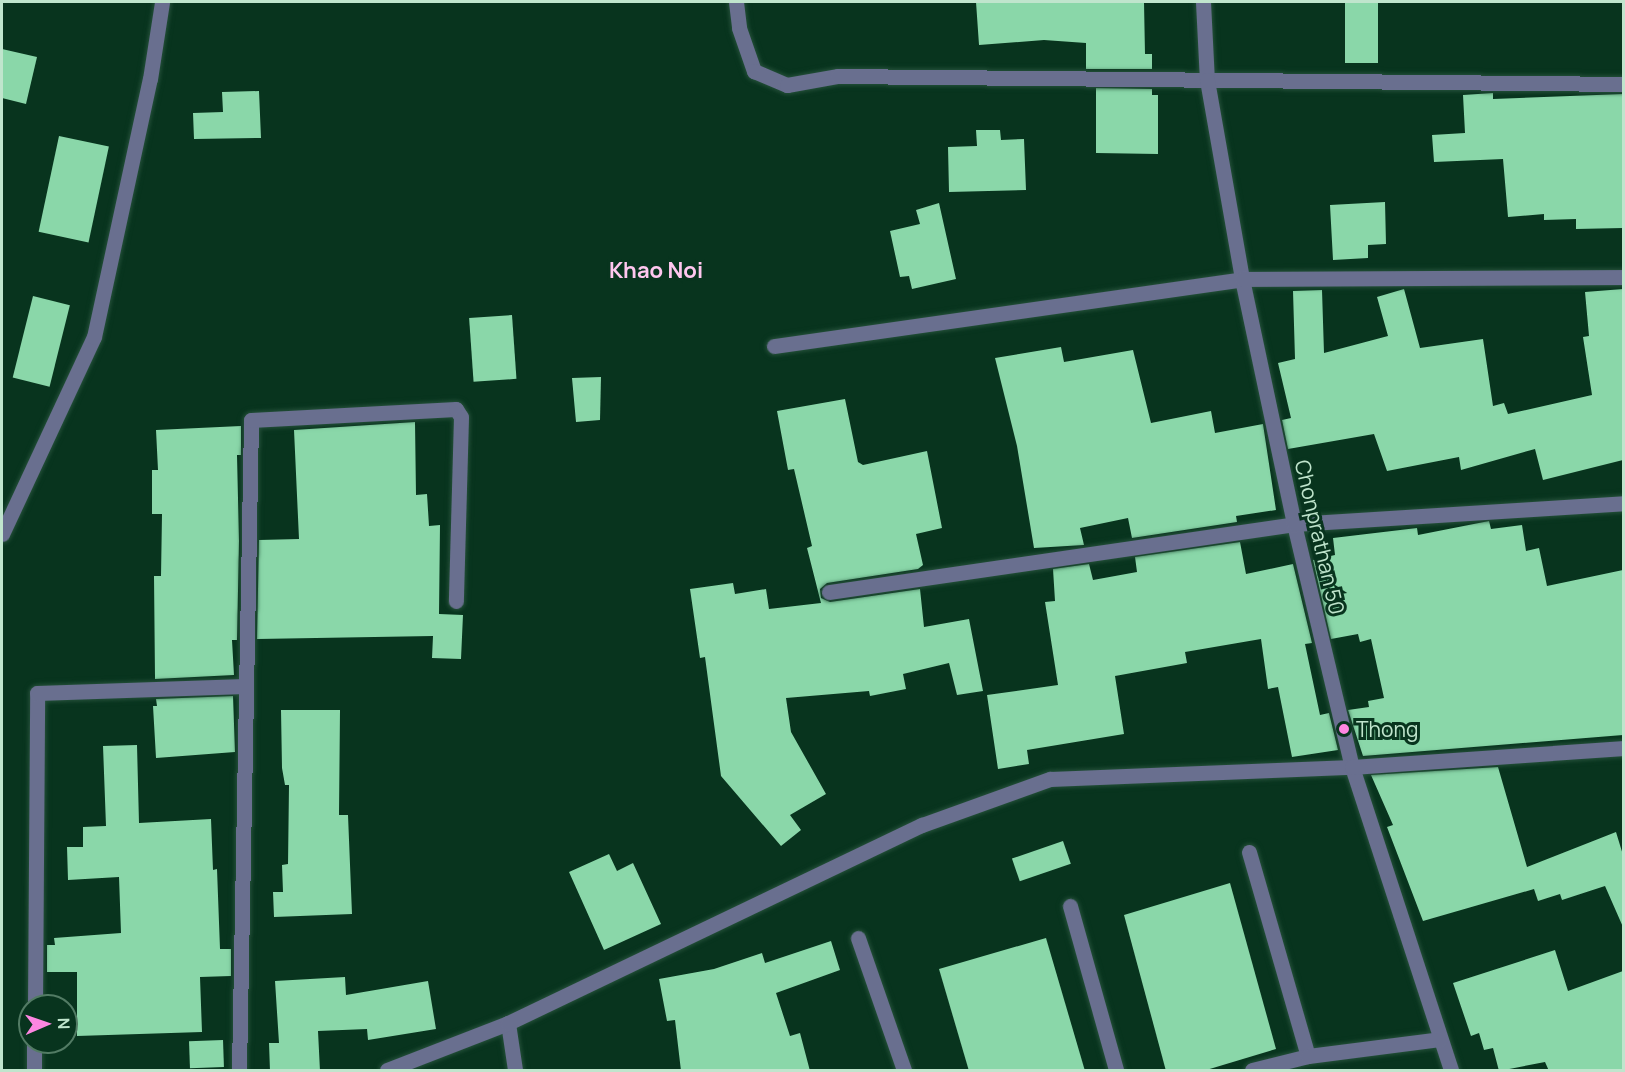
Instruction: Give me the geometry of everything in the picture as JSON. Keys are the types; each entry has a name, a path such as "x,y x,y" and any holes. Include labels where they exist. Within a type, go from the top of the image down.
{"street":[{"path":"2,534 94,337 150,79 162,2"},
{"path":"736,2 739,28 754,71 787,85 838,76 1623,84"},
{"name":"Chonprathan 50","path":"1203,2 1207,80 1242,279 1294,524 1352,767 1451,1071"},
{"path":"774,346 1242,279 1623,277"},
{"path":"239,1071 251,420 453,408 459,412 456,601"},
{"path":"829,592 1294,524 1623,503"},
{"path":"35,994 37,693 245,686"},
{"path":"387,1071 508,1023 922,825 1050,779 1352,767 1622,752"},
{"path":"1250,852 1308,1056"},
{"path":"1070,906 1116,1071"},
{"path":"858,938 904,1071"},
{"path":"508,1023 515,1071"},
{"path":"1252,1071 1308,1056 1440,1039"},
{"path":"34,1054 34,1071"}],"building":[{"path":"976,2 1144,2 1145,54 1152,54 1152,69 1086,69 1086,43 1044,40 979,45"},
{"path":"1345,2 1378,2 1378,63 1345,63"},
{"path":"2,49 37,57 26,104 2,98"},
{"path":"1096,88 1152,89 1152,95 1158,95 1158,154 1096,153"},
{"path":"259,91 261,138 194,139 193,113 223,112 222,92"},
{"path":"1493,93 1493,99 1623,94 1623,228 1576,229 1576,219 1544,220 1544,214 1508,217 1503,159 1434,162 1432,135 1465,133 1463,95"},
{"path":"976,130 1000,130 1001,140 1024,139 1026,190 949,192 948,147 977,146"},
{"path":"59,136 109,147 89,242 39,232"},
{"path":"1385,202 1386,244 1368,245 1368,258 1333,260 1330,205"},
{"path":"939,203 956,279 912,289 909,276 900,277 890,231 920,224 916,210"},
{"path":"1404,289 1420,348 1483,339 1493,406 1504,403 1508,414 1592,395 1583,337 1589,336 1585,292 1623,289 1623,460 1543,480 1535,449 1461,470 1459,457 1387,471 1374,434 1288,449 1282,420 1291,418 1278,363 1295,359 1293,291 1322,290 1324,353 1388,336 1377,297"},
{"path":"33,296 70,305 50,387 13,378"},
{"path":"512,315 516,379 474,382 469,318"},
{"path":"1061,347 1064,362 1133,350 1151,423 1211,411 1215,433 1263,424 1276,510 1236,516 1237,522 1132,538 1128,518 1080,528 1084,545 1034,548 1017,446 995,358"},
{"path":"601,377 600,420 576,422 572,378"},
{"path":"845,399 858,462 863,465 927,451 942,528 916,534 923,565 918,569 827,583 820,589 821,598 830,602 920,589 924,627 969,619 983,691 957,695 949,663 903,674 906,689 870,696 869,691 786,698 791,732 826,794 790,815 801,830 781,846 721,776 705,657 700,658 690,589 733,583 735,594 766,589 769,609 821,603 807,548 812,546 794,469 788,470 777,411"},
{"path":"415,422 416,495 427,494 429,526 440,525 439,614 463,615 461,659 432,658 433,636 257,639 259,540 299,539 294,430"},
{"path":"241,426 241,455 237,455 239,541 237,640 232,640 234,675 155,679 154,576 161,576 162,514 152,514 152,470 158,470 156,430"},
{"path":"1489,521 1491,529 1522,525 1526,551 1539,548 1547,586 1623,570 1623,735 1363,756 1348,710 1369,707 1368,701 1384,698 1371,639 1360,642 1358,634 1331,639 1313,560 1335,555 1333,538 1417,528 1418,535"},
{"path":"1240,542 1246,574 1293,564 1312,643 1305,644 1320,715 1329,713 1338,750 1292,757 1278,687 1268,689 1261,639 1185,652 1187,663 1115,676 1124,734 1027,750 1029,764 998,769 987,695 1058,685 1045,602 1055,601 1053,569 1089,564 1093,580 1137,572 1135,557"},
{"path":"233,696 235,752 156,758 153,706 157,706 156,699"},
{"path":"281,710 340,710 339,815 348,815 352,914 274,917 273,892 283,892 282,865 288,864 289,785 285,785 282,768"},
{"path":"137,745 139,823 211,819 213,870 217,869 220,949 231,949 231,976 200,977 202,1032 78,1036 77,972 47,972 47,945 55,945 54,938 121,933 119,877 68,880 67,847 83,847 83,827 106,826 103,746"},
{"path":"1498,767 1527,867 1616,832 1623,855 1623,927 1605,886 1562,900 1560,894 1538,901 1534,889 1423,921 1387,827 1393,825 1371,775"},
{"path":"1063,841 1071,864 1020,881 1012,859"},
{"path":"609,854 617,871 633,863 661,924 604,950 569,872"},
{"path":"1230,883 1276,1049 1203,1071 1166,1071 1124,915"},
{"path":"1046,938 1085,1071 969,1071 939,969"},
{"path":"831,941 840,970 776,993 790,1036 800,1033 810,1071 681,1071 675,1020 667,1021 659,979 714,969 762,953 765,963"},
{"path":"1555,950 1568,991 1623,971 1623,1071 1549,1071 1545,1062 1499,1071 1493,1048 1484,1050 1479,1033 1471,1036 1453,983"},
{"path":"345,977 346,995 428,981 436,1029 368,1040 367,1029 318,1031 320,1071 270,1071 269,1043 279,1043 275,981"},
{"path":"223,1040 224,1067 190,1068 189,1041"}],"place":[{"name":"Thong","path":"1344,729"}],"district":[{"name":"Khao Noi","path":"656,271"}]}
